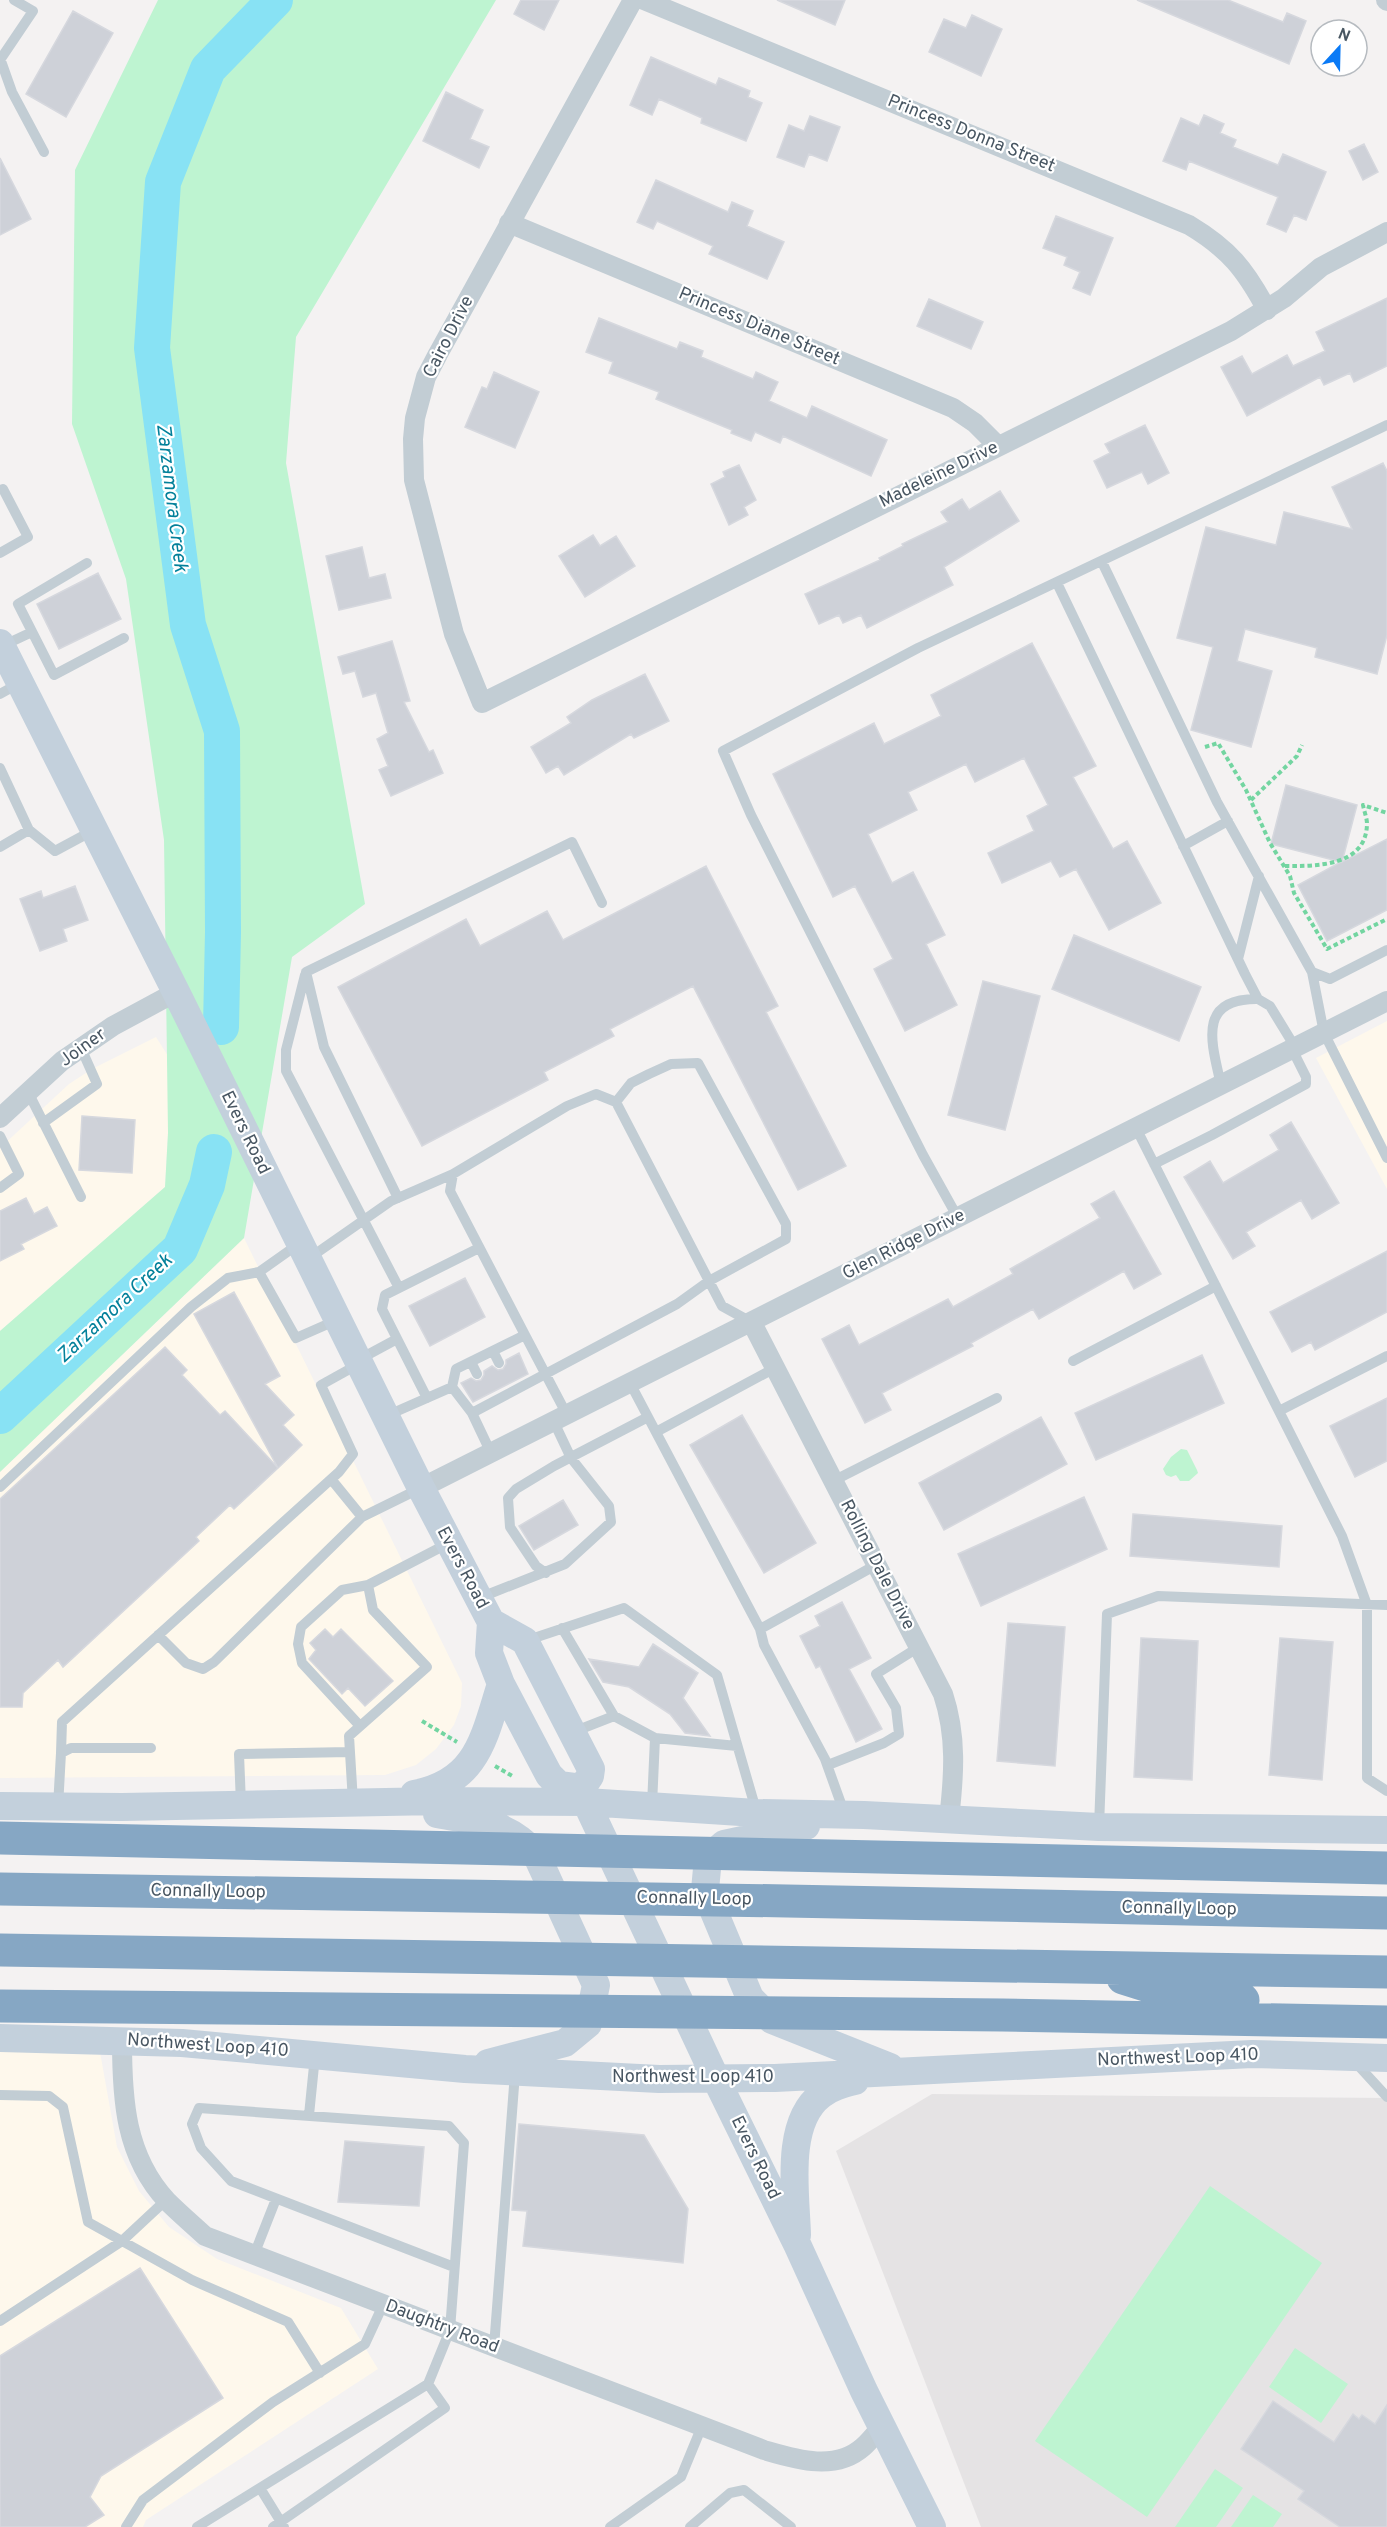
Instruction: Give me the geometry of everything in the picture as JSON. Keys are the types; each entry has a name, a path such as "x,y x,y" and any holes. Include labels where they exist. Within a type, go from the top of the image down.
{"highway":[{"path":"0,1838 1387,1868"},
{"name":"Connally Loop","path":"0,1889 1387,1913"},
{"path":"0,1950 1387,1972"},
{"path":"1090,1967 1174,1994 1387,2013"},
{"path":"0,2006 990,2015 1387,2022"}],"main road":[{"name":"Evers Road","path":"1,645 10,689 94,830 421,1488 491,1623 489,1653 501,1684 549,1775 559,1785 584,1795 716,2079 932,2527"},
{"name":"Evers Road","path":"491,1623 525,1641"},
{"path":"525,1641 591,1769 584,1795"},
{"path":"363,1802 425,1792 453,1780 470,1764 483,1739 501,1684"},
{"path":"0,1806 241,1806 584,1795 652,1806 756,1813 855,1814 1099,1827 1387,1830"},
{"path":"363,1802 498,1825 522,1839 536,1854 596,1985 588,2024 565,2043 465,2069"},
{"path":"855,1814 724,1844 708,1858 705,1890 750,1998 772,2020 898,2070"},
{"name":"Northwest Loop 410","path":"0,2038 218,2045 515,2073 659,2079 716,2079 1252,2054 1387,2058"},
{"path":"797,2244 795,2150 801,2124 809,2109 820,2095 837,2085 898,2070"}],"street":[{"name":"Cairo Drive","path":"482,703 454,634 414,480 413,439 417,407 426,377 633,0"},
{"name":"Princess Donna Street","path":"644,0 1189,225 1213,240 1235,260 1249,276 1267,310"},
{"name":"Princess Diane Street","path":"510,223 953,408 975,423 998,446"},
{"name":"Madeleine Drive","path":"482,703 1231,331 1267,310 1321,267 1387,232"},
{"name":"Joiner","path":"0,1118 62,1060 113,1026 176,992"},
{"name":"Glen Ridge Drive","path":"421,1488 1387,1001"},
{"name":"Rolling Dale Drive","path":"752,1323 944,1694 951,1718 954,1776 949,1819"},
{"name":"Daughtry Road","path":"122,2041 124,2113 141,2163 166,2200 204,2236 764,2450 807,2462 842,2458 862,2449 882,2426"}],"lane":[{"path":"14,0 33,11 1,61 12,92 44,152"},
{"path":"958,1218 923,1155 750,815 723,752 918,648 1387,425"},
{"path":"0,553 28,537 3,489"},
{"path":"1102,562 1228,821 1312,972 1324,1033 1387,1158"},
{"path":"87,563 18,604 54,675 124,638"},
{"path":"1057,583 1258,999"},
{"path":"1,645 32,632"},
{"path":"0,768 29,830 55,851 94,830"},
{"path":"1183,846 1228,821"},
{"path":"0,847 29,830"},
{"path":"399,1288 286,1071 286,1050 306,972 572,842 602,903"},
{"path":"1238,959 1258,876"},
{"path":"1312,972 1330,979 1387,950"},
{"path":"306,972 324,1047 398,1198"},
{"path":"1154,1164 1306,1084 1306,1077 1293,1048 1270,1006 1258,999 1234,1002 1221,1010 1214,1019 1211,1033 1212,1046 1221,1085"},
{"path":"43,1123 97,1084 81,1048"},
{"path":"472,1413 490,1399 511,1388 546,1375 677,1304 709,1281 786,1239 786,1224 698,1063 671,1064 649,1074 631,1083 616,1102"},
{"path":"28,1092 81,1197"},
{"path":"0,1487 191,1307 228,1278 259,1272 304,1251 363,1220 398,1198 453,1174 567,1106 596,1094 616,1102 722,1306 752,1323"},
{"path":"1136,1128 1342,1536 1367,1605 1367,1778 1387,1791"},
{"path":"0,1136 19,1174 0,1188"},
{"path":"453,1174 450,1191 546,1375 571,1458 609,1506 610,1521 565,1564 478,1598"},
{"path":"427,1398 382,1310 385,1295 480,1248"},
{"path":"259,1272 296,1338 338,1320"},
{"path":"1073,1362 1216,1286"},
{"path":"452,1387 456,1369 525,1335"},
{"path":"58,1807 62,1722 331,1479 353,1454 321,1385 397,1340"},
{"path":"493,1351 498,1363"},
{"path":"1279,1411 1387,1356"},
{"path":"471,1362 477,1374"},
{"path":"657,1432 775,1368"},
{"path":"630,1383 760,1629 764,1645 855,1814"},
{"path":"386,1417 452,1387"},
{"path":"452,1387 472,1413 491,1453"},
{"path":"833,1481 997,1398"},
{"path":"546,1573 536,1566 510,1527 508,1498 516,1489 648,1417"},
{"path":"331,1479 362,1517"},
{"path":"158,1635 186,1663 203,1669 214,1662 362,1517 421,1488"},
{"path":"360,1726 302,1663 298,1644 301,1627 342,1590 368,1585 450,1543"},
{"path":"760,1629 876,1565"},
{"path":"363,1802 350,1752 349,1736 427,1667 373,1610 368,1585"},
{"path":"1099,1827 1107,1614 1158,1596 1387,1605"},
{"path":"525,1641 624,1608 717,1675 756,1813"},
{"path":"562,1628 614,1716 655,1738 737,1746"},
{"path":"828,1765 884,1743 899,1734 896,1708 876,1674 919,1647"},
{"path":"573,1732 614,1716"},
{"path":"652,1806 655,1738"},
{"path":"61,1753 70,1748 151,1748"},
{"path":"241,1806 239,1754 350,1752"},
{"path":"309,2115 315,2054"},
{"path":"1351,2058 1387,2097"},
{"path":"494,2347 515,2073"},
{"path":"0,2095 49,2096 63,2107 88,2222 192,2280 288,2322 320,2373"},
{"path":"197,2527 428,2384 450,2330 464,2143 448,2126 199,2109 192,2124 201,2148 231,2181 454,2267"},
{"path":"254,2255 276,2199"},
{"path":"0,2321 122,2241 166,2200"},
{"path":"126,2527 143,2500 273,2402 365,2344 383,2305"},
{"path":"260,2488 279,2525 445,2408 428,2384"},
{"path":"610,2527 681,2477 702,2426"},
{"path":"690,2527 730,2493 744,2490 791,2527"}],"path":[{"path":"1193,751 1218,743 1251,800 1270,843 1285,866 1294,893 1327,949 1387,919"},
{"path":"1251,800 1297,756 1302,745"},
{"path":"1285,866 1317,866 1336,862 1356,852 1367,824 1363,806 1387,813"},
{"path":"422,1721 465,1747"},
{"path":"486,1760 513,1777 521,1776"}],"shaded area":[{"path":"1387,1021 1387,1189 1316,1058"},
{"path":"156,1037 168,1056 165,1187 0,1331 0,1148 69,1084 92,1069"},
{"path":"244,1238 462,1683 461,1706 454,1725 436,1749 416,1765 385,1775 0,1778 0,1472"},
{"path":"0,2050 100,2052 117,2147 139,2191 169,2227 217,2259 341,2308 378,2369 146,2520 143,2527 0,2527"},
{"path":"932,2094 1387,2098 1387,2527 981,2527 836,2151"}],"green space":[{"path":"158,0 496,0 296,337 286,463 365,904 292,957 244,1238 0,1472 0,1331 165,1187 168,1133 164,840 126,579 72,424 75,170"},
{"path":"1181,1449 1187,1450 1198,1473 1189,1481 1180,1481 1176,1475 1171,1477 1166,1475 1163,1469 1171,1457"},
{"path":"1210,2186 1322,2263 1147,2517 1035,2441"},
{"path":"1295,2348 1348,2384 1321,2423 1269,2387"},
{"path":"1215,2469 1243,2488 1216,2527 1175,2527"},
{"path":"1253,2495 1282,2514 1273,2527 1231,2527"}],"building":[{"path":"521,0 559,0 544,30 514,14"},
{"path":"777,0 845,0 835,25"},
{"path":"1137,0 1228,0 1283,22 1287,13 1306,21 1289,64"},
{"path":"73,11 113,33 66,117 26,94"},
{"path":"972,15 1002,29 981,76 929,52 944,19 966,28"},
{"path":"651,57 716,85 719,78 750,91 748,97 762,103 746,141 701,123 702,118 659,99 652,115 630,105"},
{"path":"446,92 483,110 470,139 489,147 479,168 423,141"},
{"path":"1204,115 1224,124 1220,133 1236,140 1233,147 1278,165 1283,154 1326,172 1306,220 1294,215 1286,232 1267,224 1278,197 1189,161 1186,170 1163,161 1181,118 1199,126"},
{"path":"810,116 840,127 827,161 809,154 804,167 777,157 789,125 804,131"},
{"path":"1364,144 1378,172 1363,180 1349,151"},
{"path":"0,158 31,219 0,235"},
{"path":"656,180 728,212 732,202 753,211 747,226 784,242 767,279 709,254 713,246 657,221 653,229 637,222"},
{"path":"1056,216 1113,238 1090,295 1073,288 1080,272 1064,265 1067,257 1043,248"},
{"path":"1387,298 1387,366 1354,382 1350,373 1324,385 1320,377 1247,416 1221,367 1242,356 1252,374 1287,355 1293,366 1325,351 1316,332"},
{"path":"929,299 983,322 971,349 917,326"},
{"path":"599,318 677,349 680,342 703,351 701,357 753,379 756,372 778,382 769,401 807,418 812,406 887,440 871,476 783,436 780,443 755,432 751,441 731,433 732,430 656,399 659,392 609,373 613,362 586,352"},
{"path":"494,372 539,392 515,448 465,427 482,387 487,389"},
{"path":"1145,425 1169,473 1148,484 1142,472 1107,488 1094,461 1110,453 1105,444"},
{"path":"1383,463 1387,471 1387,635 1377,674 1315,657 1317,648 1245,629 1237,661 1272,671 1251,747 1191,730 1213,647 1177,638 1206,527 1276,545 1284,512 1352,529 1332,487"},
{"path":"739,465 756,500 744,507 748,515 729,525 711,484 725,477 723,472"},
{"path":"1000,491 1019,521 944,567 953,585 867,628 861,615 843,623 839,615 819,624 805,594 880,560 879,558 903,546 902,544 948,522 941,512 962,499 969,510"},
{"path":"593,535 600,546 616,536 635,566 585,597 559,556"},
{"path":"362,547 369,578 385,574 391,598 339,610 326,556"},
{"path":"98,573 121,619 59,649 37,604"},
{"path":"392,641 410,701 404,702 429,752 433,750 443,773 391,796 379,770 388,766 377,739 388,733 376,693 363,697 355,671 343,674 338,657"},
{"path":"1032,643 1096,766 1073,777 1113,849 1127,841 1161,903 1109,930 1076,869 1060,877 1051,861 1002,883 988,853 1034,831 1027,816 1048,805 1024,758 975,782 966,764 908,792 917,810 868,834 892,883 913,872 945,935 926,944 957,1005 905,1031 874,969 893,959 855,886 833,897 773,774 874,723 884,744 941,716 931,695"},
{"path":"645,674 669,721 634,738 631,734 564,775 558,766 546,773 531,747 571,723 567,717 592,700"},
{"path":"1286,785 1357,805 1342,862 1387,839 1387,910 1327,941 1298,885 1341,862 1271,844"},
{"path":"706,866 778,1006 766,1012 846,1166 798,1190 693,986 610,1029 614,1036 544,1072 548,1080 422,1146 338,987 466,919 480,946 547,911 563,940"},
{"path":"75,886 88,920 63,929 67,941 40,951 20,899 41,891 43,898"},
{"path":"1074,935 1201,987 1179,1041 1052,989"},
{"path":"983,981 1040,996 1005,1130 948,1115"},
{"path":"82,1116 135,1120 132,1173 79,1170"},
{"path":"1291,1122 1339,1203 1312,1219 1301,1200 1246,1232 1255,1246 1233,1259 1184,1177 1210,1161 1223,1183 1279,1150 1270,1135"},
{"path":"1114,1191 1161,1274 1134,1289 1124,1271 1039,1319 1033,1309 971,1343 973,1346 882,1393 891,1410 865,1423 822,1339 849,1325 859,1345 948,1299 953,1307 1013,1274 1010,1269 1100,1218 1091,1204"},
{"path":"26,1198 34,1214 47,1207 57,1226 21,1244 24,1249 0,1261 0,1211"},
{"path":"1387,1251 1387,1312 1315,1350 1311,1342 1292,1352 1270,1312"},
{"path":"465,1278 485,1317 430,1346 409,1306"},
{"path":"234,1292 280,1376 265,1384 294,1415 283,1425 302,1445 278,1468 194,1314"},
{"path":"165,1347 187,1370 182,1375 220,1415 225,1411 278,1468 234,1509 230,1505 196,1537 199,1541 63,1667 58,1660 23,1693 22,1707 0,1707 0,1499"},
{"path":"519,1353 528,1374 473,1402 461,1383 471,1378 476,1381 481,1380 484,1371 492,1366 498,1370 503,1369 506,1360"},
{"path":"1202,1355 1224,1403 1096,1460 1075,1413"},
{"path":"1387,1398 1387,1461 1355,1477 1330,1426"},
{"path":"742,1415 816,1543 764,1573 690,1445"},
{"path":"1041,1417 1067,1464 944,1530 919,1483"},
{"path":"1084,1497 1107,1549 981,1606 958,1554"},
{"path":"563,1500 578,1525 534,1550 519,1526"},
{"path":"1133,1514 1282,1526 1279,1567 1130,1556"},
{"path":"842,1602 871,1658 849,1669 882,1729 856,1742 820,1666 816,1668 800,1636 820,1626 815,1616"},
{"path":"1008,1623 1065,1627 1055,1766 997,1761"},
{"path":"325,1629 333,1637 341,1629 393,1681 365,1706 348,1688 342,1694 309,1659 316,1650 310,1643"},
{"path":"1141,1638 1198,1641 1192,1780 1134,1777"},
{"path":"1280,1638 1333,1642 1322,1780 1269,1775"},
{"path":"653,1644 698,1673 683,1698 710,1736 685,1733 670,1714 629,1687 603,1682 589,1659 639,1667"},
{"path":"519,2124 644,2135 688,2209 683,2263 523,2246 527,2211 512,2210"},
{"path":"345,2141 424,2147 419,2206 338,2202"},
{"path":"140,2268 223,2398 101,2476 90,2497 104,2515 85,2527 0,2527 0,2356"},
{"path":"1273,2401 1334,2442 1353,2414 1359,2419 1362,2415 1375,2424 1387,2405 1387,2527 1340,2527 1298,2499 1304,2491 1241,2449"}],"waterway":[{"name":"Zarzamora Creek","path":"221,1027 222,731 188,625 152,348 163,182 208,69 275,0"},
{"name":"Zarzamora Creek","path":"0,1416 180,1249 207,1185 214,1152"}]}
